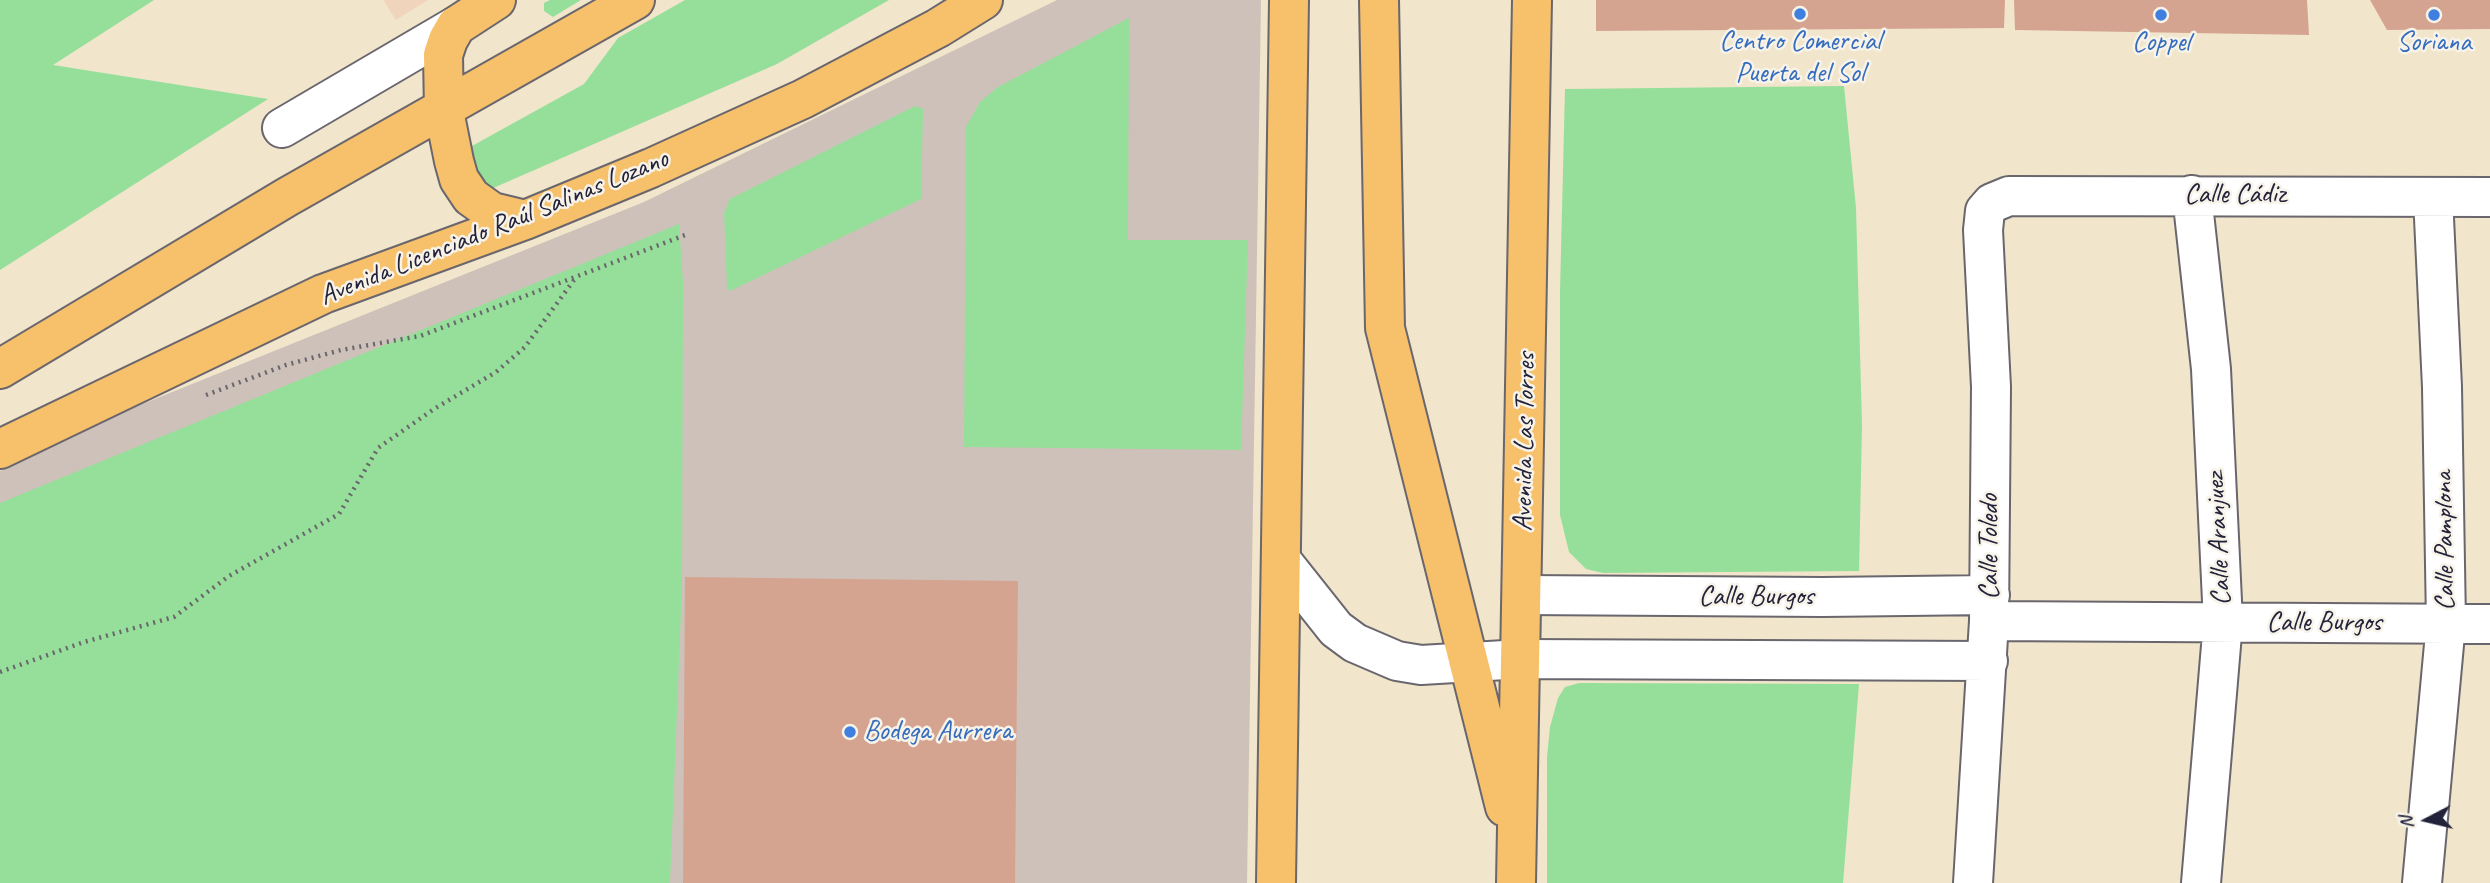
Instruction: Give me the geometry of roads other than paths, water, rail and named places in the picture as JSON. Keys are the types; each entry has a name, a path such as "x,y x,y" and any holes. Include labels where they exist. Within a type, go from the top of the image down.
{"main road":[{"path":"496,0 456,26 443,55 444,111 454,161 460,179 471,197 492,212 525,220"},
{"path":"0,369 287,197 444,111 635,0"},
{"name":"Avenida Licenciado Raúl Salinas Lozano","path":"0,449 323,295 525,220 651,168 803,99 938,28 983,0"},
{"path":"1276,883 1289,0"},
{"path":"1379,0 1385,328 1470,663 1517,871"},
{"name":"Avenida Las Torres","path":"1517,871 1532,0"}],"street":[{"path":"282,128 456,26"},
{"name":"Calle Aranjuez","path":"2192,195 2211,369 2223,622 2201,883"},
{"name":"Calle Cádiz","path":"1985,211 1992,203 2009,197 2490,197"},
{"name":"Calle Pamplona","path":"2421,883 2446,623 2442,387 2433,197"},
{"name":"Calle Toledo","path":"1973,883 1990,608 1991,387 1983,230 1985,211"},
{"path":"1282,561 1336,629 1355,643 1397,661 1421,665 1522,659 1988,661"},
{"name":"Calle Burgos","path":"1523,595 1823,597 2223,622 2490,624"}],"place":[{"name":"Centro Comercial Puerta del Sol","path":"1800,14"},
{"name":"Coppel","path":"2161,15"},
{"name":"Soriana","path":"2434,15"},
{"name":"Bodega Aurrera","path":"850,732"}]}
